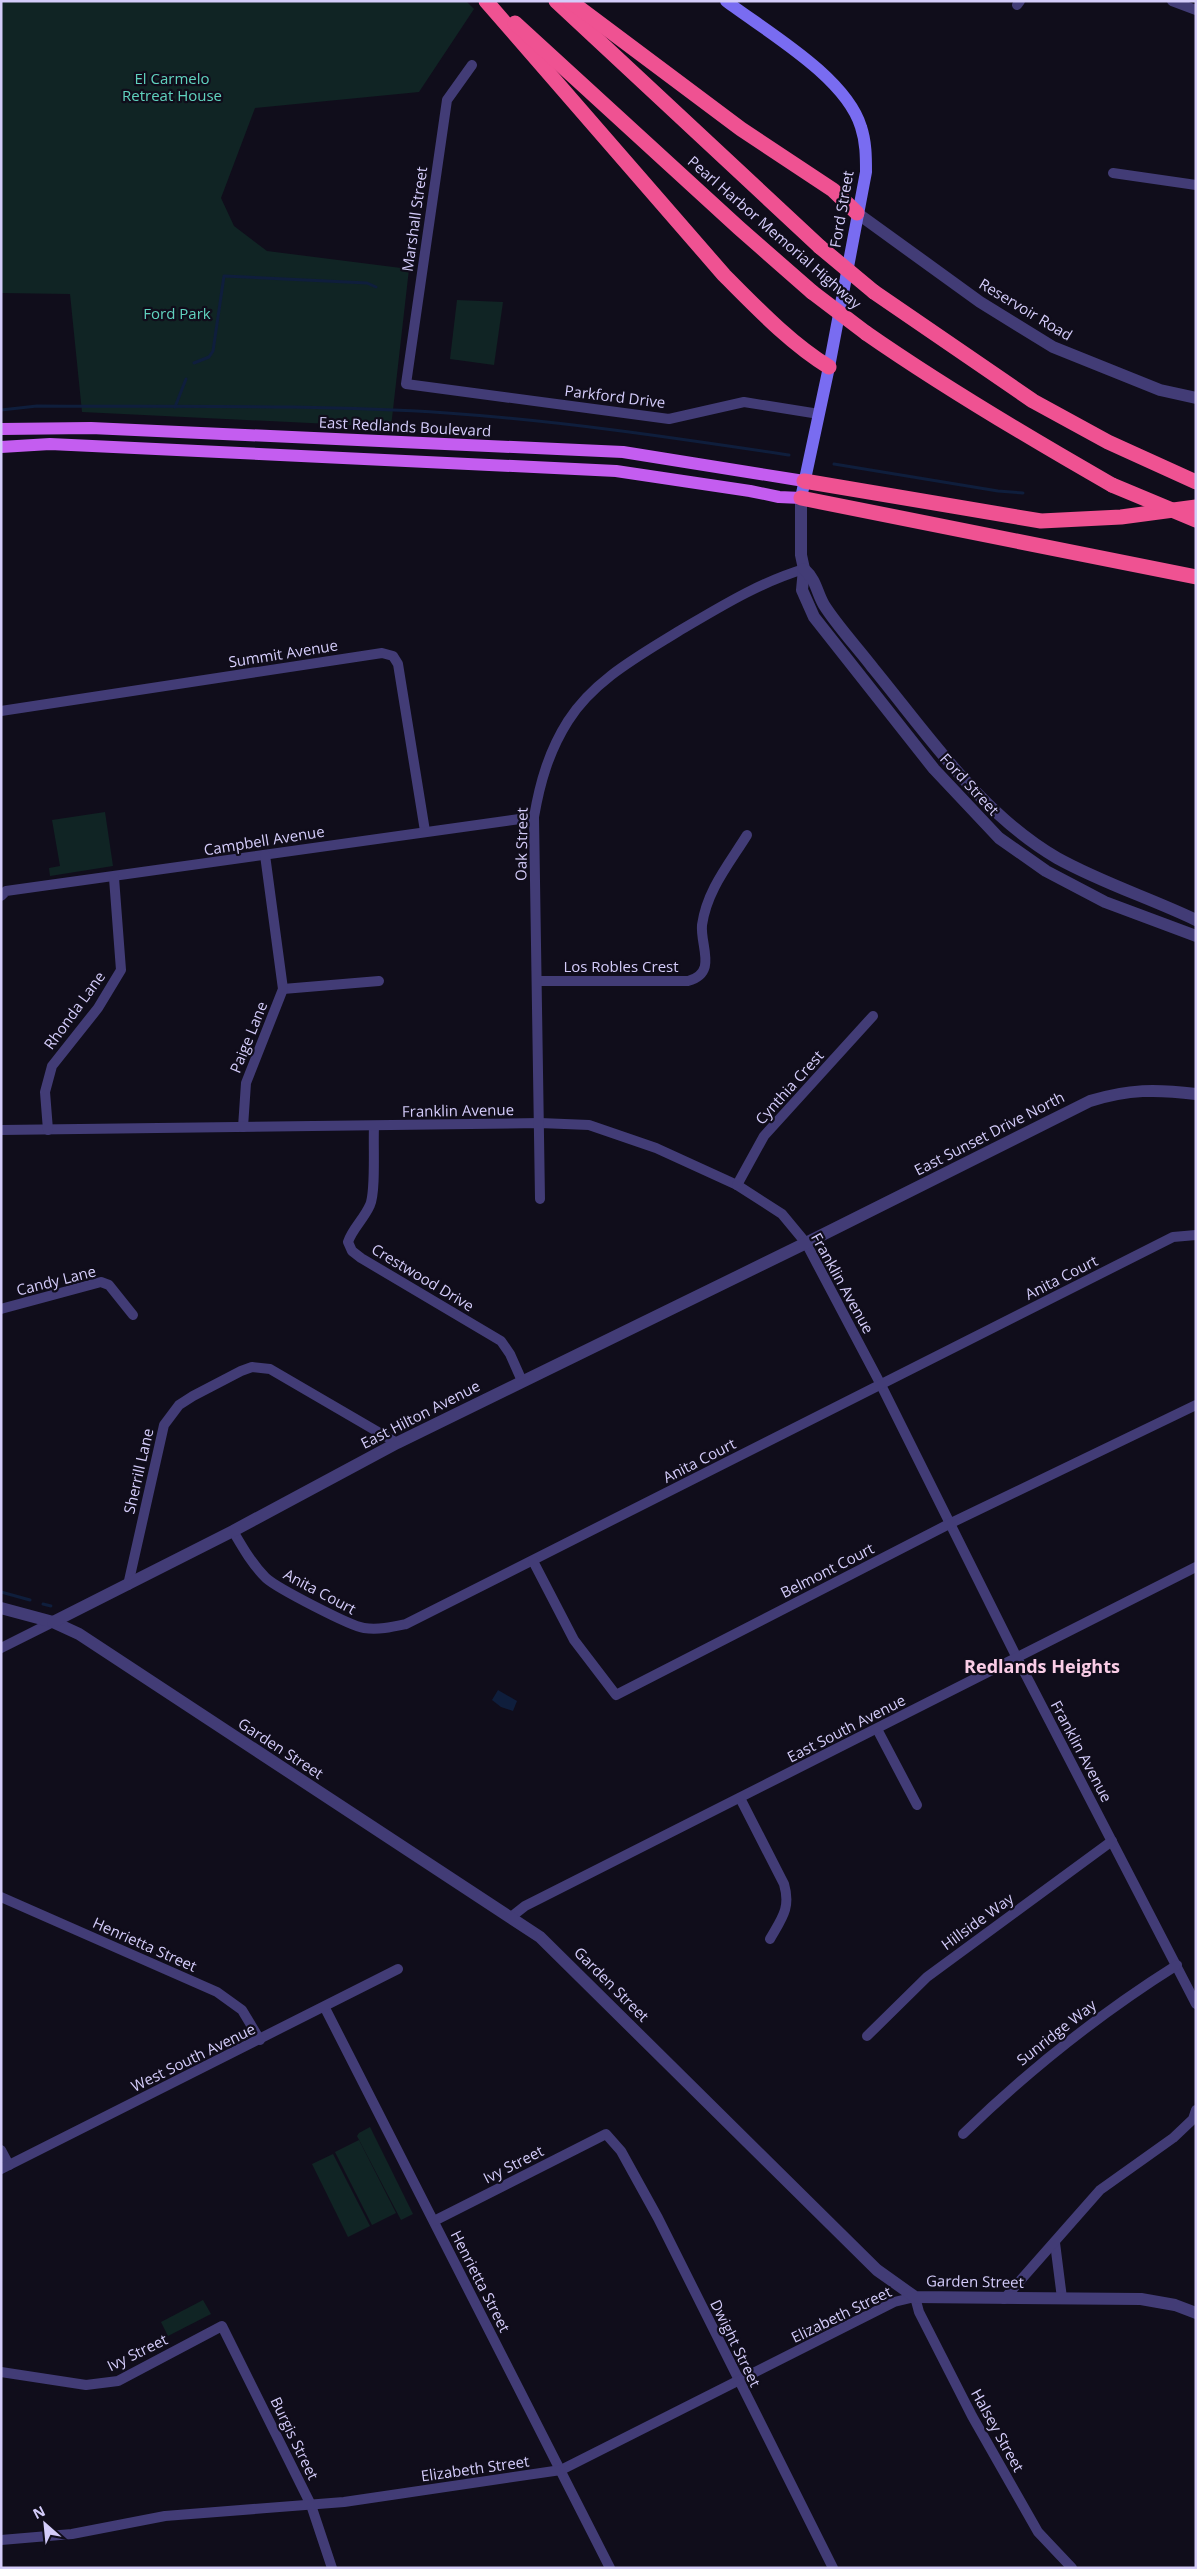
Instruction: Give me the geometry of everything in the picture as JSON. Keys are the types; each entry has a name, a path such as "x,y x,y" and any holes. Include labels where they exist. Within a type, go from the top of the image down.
{"highway":[{"path":"486,1 724,275 766,317 814,358 830,368"},
{"name":"Pearl Harbor Memorial Highway","path":"492,1 738,228 812,292 866,333 917,369 1010,427 1112,484 1196,520"},
{"name":"Pearl Harbor Memorial Highway","path":"556,1 820,247 874,292 1033,401 1157,466 1196,482"},
{"path":"570,1 741,129 833,190 857,213"},
{"path":"804,481 1041,521 1121,517 1196,507"},
{"path":"802,498 1196,577"}],"main road":[{"name":"Ford Street","path":"726,1 834,83 851,104 861,126 866,149 866,172 830,368 804,481 802,498"},
{"name":"East Redlands Boulevard","path":"1,429 91,428 623,452 804,481"},
{"path":"1,447 50,444 616,471 750,490 779,498 802,498"}],"street":[{"path":"1172,1 1196,10"},
{"name":"Marshall Street","path":"406,384 446,100 472,65"},
{"path":"1113,173 1196,185"},
{"name":"Reservoir Road","path":"857,213 980,302 1053,347 1160,390 1196,398"},
{"name":"Parkford Drive","path":"406,384 669,419 744,402 819,414"},
{"name":"Ford Street","path":"802,498 801,555 804,569 802,590 814,617 934,769 966,806 1006,844 1046,871 1105,902 1196,936"},
{"name":"Ford Street","path":"804,569 814,579 824,604 843,631 946,757 1009,824 1056,857 1116,888 1165,905 1196,920"},
{"name":"Oak Street","path":"540,1199 534,817 544,769 568,720 590,693 615,671 738,595 768,581 804,569"},
{"name":"Summit Avenue","path":"1,711 382,653 393,656 398,664 425,831"},
{"path":"899,724 912,727 935,756 946,757"},
{"name":"Campbell Avenue","path":"3,892 114,878 425,831 534,817"},
{"name":"Los Robles Crest","path":"537,981 688,980 698,978 704,971 702,926 709,895 747,835"},
{"name":"Paige Lane","path":"243,1127 246,1083 283,989 265,855"},
{"name":"Rhonda Lane","path":"48,1130 45,1092 52,1066 98,1008 121,970 114,878"},
{"name":"Paige Lane","path":"283,989 379,981"},
{"name":"Cynthia Crest","path":"737,1185 764,1136 873,1016"},
{"name":"East Sunset Drive North","path":"806,1243 1090,1101 1130,1090 1155,1089 1196,1094"},
{"name":"Franklin Avenue","path":"1,1130 374,1127 540,1123 588,1126 656,1148 737,1185 782,1214 806,1243 881,1385 952,1523 1017,1658 1196,2004"},
{"name":"Crestwood Drive","path":"374,1127 371,1203 362,1220 350,1235 348,1242 352,1251 501,1341 510,1354 522,1381"},
{"name":"Anita Court","path":"233,1531 250,1559 268,1580 352,1626 379,1629 406,1624 533,1562 1173,1237 1196,1235"},
{"name":"East Hilton Avenue","path":"53,1622 233,1531 398,1443 806,1243"},
{"name":"Candy Lane","path":"1,1309 101,1282 109,1285 133,1315"},
{"name":"Sherrill Lane","path":"128,1585 164,1425 179,1405 193,1396 241,1371 252,1368 270,1369 398,1443"},
{"name":"Belmont Court","path":"533,1562 574,1640 616,1695 952,1523 1196,1405"},
{"name":"East South Avenue","path":"511,1917 525,1906 877,1730 1196,1567"},
{"name":"Garden Street","path":"1,1608 53,1622 79,1634 511,1917 553,1949 877,2270 915,2297 1141,2299 1175,2306 1196,2313"},
{"path":"1,1648 53,1622"},
{"path":"877,1730 917,1805"},
{"path":"740,1798 784,1884 788,1898 786,1910 770,1939"},
{"name":"Hillside Way","path":"867,2036 927,1976 1112,1841"},
{"name":"Henrietta Street","path":"1,1897 217,1992 242,2010 260,2040"},
{"name":"Sunridge Way","path":"963,2134 1042,2061 1124,1998 1177,1965"},
{"name":"West South Avenue","path":"5,2167 398,1970"},
{"name":"Henrietta Street","path":"325,2008 610,2568"},
{"path":"1004,2299 1100,2190 1173,2138 1195,2116"},
{"name":"Ivy Street","path":"434,2221 606,2134"},
{"name":"Dwight Street","path":"606,2134 621,2151 658,2218 738,2382 834,2568"},
{"path":"1,2150 5,2167"},
{"path":"1055,2243 1062,2298"},
{"name":"Elizabeth Street","path":"1,2540 72,2534 165,2516 311,2505 561,2470 894,2302 915,2297"},
{"name":"Halsey Street","path":"915,2297 918,2312 967,2408 1038,2532 1072,2568"},
{"name":"Ivy Street","path":"1,2372 86,2385 109,2383 118,2381 222,2326"},
{"name":"Burgis Street","path":"222,2326 311,2505 332,2568"}],"green space":[{"path":"1,1 466,1 474,9 419,92 255,108 221,198 234,226 267,251 409,269 391,427 82,412 70,294 1,293"},
{"path":"457,300 503,302 494,365 450,359"},
{"path":"105,812 113,866 50,876 49,868 60,866 52,820"},
{"path":"370,2127 413,2214 401,2220 357,2136"},
{"path":"359,2140 396,2213 372,2225 335,2152"},
{"path":"333,2154 370,2226 348,2237 312,2164"},
{"path":"203,2300 211,2314 168,2336 161,2322"}],"water":[{"path":"498,1690 517,1701 513,1711 501,1707 492,1700"}],"waterway":[{"path":"194,363 209,357 213,351 224,276 367,283 376,287"},
{"path":"175,407 186,379"},
{"path":"1,410 37,406 242,406 396,410 490,416 576,425 789,455"},
{"path":"834,464 998,491 1023,493"},
{"path":"1,1592 30,1600"},
{"path":"43,1604 51,1606"}],"district":[{"name":"Redlands Heights","path":"1042,1666"}],"park label":[{"name":"El Carmelo Retreat House","path":"172,86"},
{"name":"Ford Park","path":"177,313"}]}
